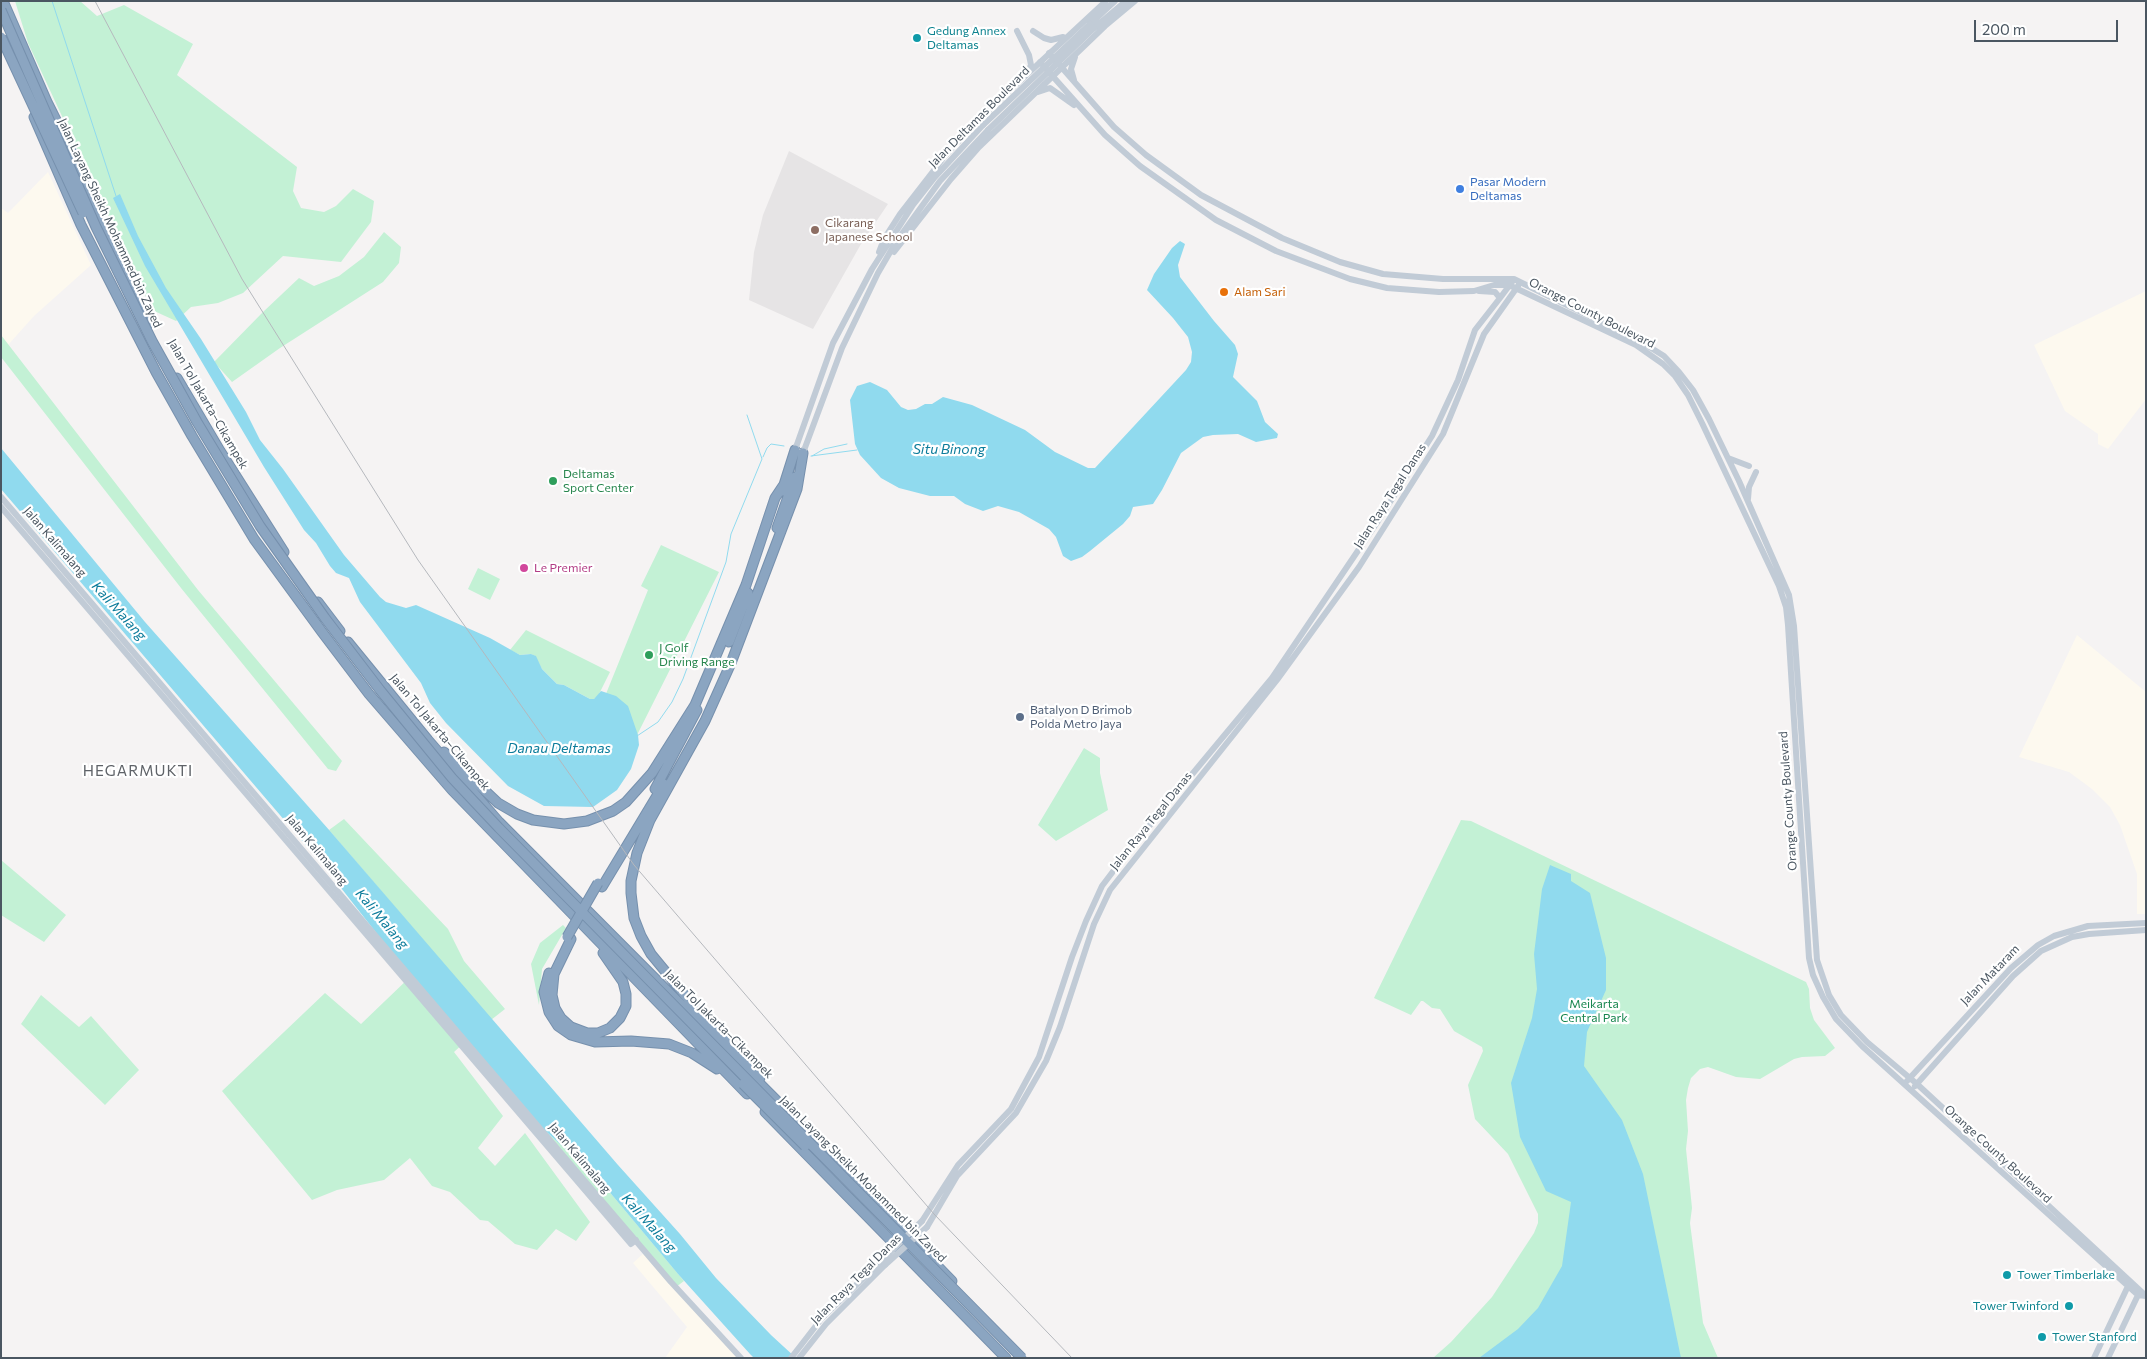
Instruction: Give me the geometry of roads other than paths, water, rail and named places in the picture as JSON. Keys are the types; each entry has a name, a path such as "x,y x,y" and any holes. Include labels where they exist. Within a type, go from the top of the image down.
{"highway":[{"name":"Jalan Tol Jakarta–Cikampek","path":"2,1 47,102 70,148 100,224 151,331 220,451 300,576 346,639 410,718 499,822 778,1102 1027,1358"},
{"name":"Jalan Layang Sheikh Mohammed bin Zayed","path":"1,10 96,227 152,341 197,422 260,526 325,618 380,690 452,778 499,828 1022,1358"},
{"path":"1,33 39,129 81,225 156,372 192,436 254,538 369,694 452,790 496,837 1006,1358"},
{"name":"Jalan Layang Sheikh Mohammed bin Zayed","path":"1,37 94,235 148,344 188,418 258,530 323,623 453,784 601,939 1013,1358"},
{"path":"746,1093 708,1062 677,1046 631,1041 589,1041 571,1035 558,1026 549,1012 545,998 545,986 551,966 600,885 689,728 742,610 783,486 799,452"},
{"path":"600,885 706,721 769,568 797,489 799,452"},
{"path":"410,718 492,797 517,814 541,822 564,824 587,821 613,811 631,797 652,773 695,705 746,585 775,498 783,486"},
{"path":"680,763 639,845 631,881 634,918 645,945 658,964 693,1005 753,1068 778,1102"},
{"path":"496,837 510,856 596,945 621,978 626,994 626,1006 616,1023 604,1031 587,1033 571,1027 561,1018 553,1003 551,988 554,974 569,938"}],"main road":[{"path":"872,269 884,239 919,188 978,120 1106,1"},
{"name":"Jalan Deltamas Boulevard","path":"799,452 834,344 872,269 913,205 957,152 985,128 1116,1"},
{"name":"Jalan Deltamas Boulevard","path":"1092,26 1126,1"},
{"path":"878,273 951,179 979,147 1052,76 1135,1"},
{"path":"1017,31 1029,55 1031,65 1028,73"},
{"path":"1033,31 1051,40 1070,33"},
{"path":"1077,86 1071,69 1078,52"},
{"path":"1049,53 1126,138 1166,170 1201,194 1282,238 1322,255 1362,268 1406,277 1497,278 1512,284"},
{"name":"Jalan Deltamas Boulevard","path":"1040,62 1105,135 1140,166 1194,206 1276,251 1350,279 1387,288 1440,292 1474,291 1488,286 1512,284"},
{"path":"1032,96 1044,88 1050,88 1082,110"},
{"name":"Jalan Deltamas Boulevard","path":"799,452 842,348 878,273 918,209 985,128"},
{"path":"1194,206 1201,194"},
{"path":"1497,278 1512,284"},
{"path":"1474,291 1480,285 1477,279"},
{"name":"Jalan Raya Tegal Danas","path":"794,1357 822,1318 924,1224 958,1165 1011,1109 1039,1057 1072,957 1102,886 1130,849 1275,679 1358,567 1436,447 1484,334 1510,296 1512,284"},
{"name":"Jalan Raya Tegal Danas","path":"1275,679 1428,442 1458,380 1476,330 1512,284"},
{"name":"Orange County Boulevard","path":"1512,284 1640,341 1664,356 1680,372 1693,390 1749,504 1785,585 1794,619 1814,927 1819,967 1829,995 1841,1015 1867,1042 1900,1070 1912,1090 2007,1179 2130,1283"},
{"name":"Orange County Boulevard","path":"1512,284 1651,354 1675,376 1694,406 1779,586 1786,607 1788,625 1809,958 1813,975 1823,997 1836,1018 1862,1046 1907,1081 1917,1084 2139,1292 2146,1296"},
{"path":"1474,291 1495,292 1500,298"},
{"path":"1428,442 1436,447"},
{"path":"1728,458 1749,466"},
{"path":"1749,504 1748,487 1756,472"},
{"name":"Jalan Kalimalang","path":"1,497 633,1242"},
{"name":"Jalan Kalimalang","path":"1,507 633,1242 741,1358"},
{"path":"1378,521 1385,525"},
{"name":"Jalan Mataram","path":"1907,1081 2010,968 2038,945 2054,936 2088,926 2146,923"},
{"name":"Jalan Mataram","path":"1912,1090 2013,976 2041,951 2072,937 2146,930"},
{"path":"1900,1070 1919,1067 1926,1073 1926,1093"},
{"path":"2094,1358 2130,1283"},
{"path":"2108,1358 2139,1292"},
{"path":"2120,1333 2122,1342"}],"water":[{"name":"Danau Deltamas","path":"120,194 138,236 166,288 201,339 246,412 260,440 344,555 380,597 386,602 406,608 416,605 490,638 520,655 531,654 536,656 542,669 557,684 564,685 590,699 594,699 601,691 616,696 628,706 638,735 639,745 631,769 617,790 593,807 544,806 508,786 446,723 430,703 421,683 360,602 349,578 336,573 330,566 316,543 304,530 264,467 145,266 113,198"},
{"name":"Situ Binong","path":"1180,241 1185,244 1178,265 1180,277 1235,345 1238,354 1233,377 1257,401 1265,422 1278,434 1277,438 1256,442 1238,434 1203,437 1181,453 1153,504 1133,507 1130,516 1123,524 1082,557 1071,561 1063,556 1056,537 1049,529 1019,512 998,506 983,511 965,504 954,496 930,496 899,488 881,478 860,455 855,444 850,400 857,386 870,382 887,390 901,407 908,410 916,409 925,404 932,404 943,397 972,405 1025,430 1055,452 1088,468 1095,468 1186,370 1191,362 1192,352 1188,337 1147,290 1154,274 1172,248"},
{"name":"Kali Malang","path":"1,448 145,622 330,831 618,1165 680,1234 716,1278 796,1358 754,1358 678,1274 597,1177 542,1128 410,976 327,870 1,489"},
{"path":"1550,865 1571,874 1571,881 1590,893 1606,958 1606,990 1587,1032 1584,1066 1622,1120 1643,1174 1681,1358 1479,1358 1518,1329 1538,1308 1562,1266 1571,1202 1546,1191 1520,1137 1511,1083 1532,1018 1537,989 1534,954 1542,889"}],"waterway":[{"path":"52,1 116,196"},
{"path":"637,736 658,722 672,702 683,679 726,562 731,534 762,459 747,415"},
{"path":"763,457 771,444 784,446"},
{"path":"812,456 824,449 847,444"},
{"path":"811,456 857,450"}],"railway":[{"path":"95,1 242,279 418,560 634,865 934,1214 1072,1358"}],"place":[{"name":"Gedung Annex Deltamas","path":"917,38"},
{"name":"Pasar Modern Deltamas","path":"1460,189"},
{"name":"Cikarang Japanese School","path":"815,230"},
{"name":"Alam Sari","path":"1224,292"},
{"name":"Deltamas Sport Center","path":"553,481"},
{"name":"Le Premier","path":"524,568"},
{"name":"J Golf Driving Range","path":"649,655"},
{"name":"Batalyon D Brimob Polda Metro Jaya","path":"1020,717"},
{"name":"Tower Timberlake","path":"2007,1275"},
{"name":"Tower Twinford","path":"2069,1306"},
{"name":"Tower Stanford","path":"2042,1337"}],"district":[{"name":"HEGARMUKTI","path":"138,771"}],"park label":[{"name":"Meikarta Central Park","path":"1594,1011"}]}
